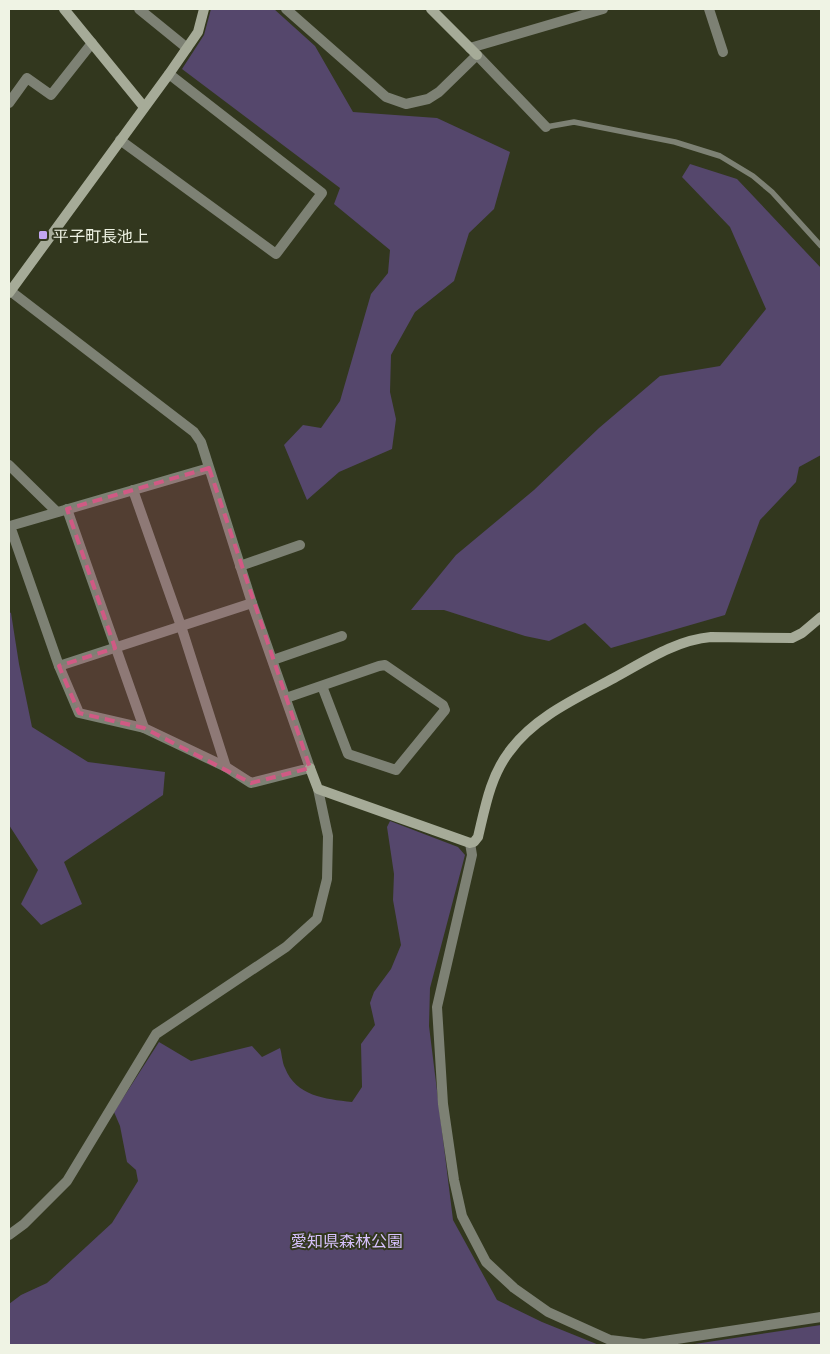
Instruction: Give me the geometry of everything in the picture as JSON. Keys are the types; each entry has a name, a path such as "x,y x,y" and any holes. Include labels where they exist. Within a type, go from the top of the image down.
{"street":[{"path":"64,9 144,107"},
{"path":"139,9 187,48"},
{"path":"9,1235 24,1224 67,1181 156,1034 286,947 317,919 327,879 328,836 318,789 252,603 201,442 194,432 9,291 187,48 198,32 204,9"},
{"path":"286,9 386,97 406,104 428,100 439,92 473,52 603,9"},
{"path":"431,9 546,127"},
{"path":"709,9 723,52"},
{"path":"9,103 27,78 51,95 92,43"},
{"path":"120,140 276,254 322,193 169,74"},
{"path":"9,465 62,510 144,728"},
{"path":"209,468 10,526 59,666 79,713 144,728 226,767 251,783 310,768"},
{"path":"133,490 181,626 226,767"},
{"path":"240,566 300,545"},
{"path":"59,666 252,603"},
{"path":"318,789 470,843 474,842 478,837 490,787 508,753 533,726 550,714 650,657 668,649 700,638 711,637 792,638 802,633 821,617"},
{"path":"273,660 342,636"},
{"path":"286,698 322,686 385,665 442,705 445,710 396,770 348,754 322,686"},
{"path":"470,843 472,855 437,1007 443,1104 454,1180 462,1216 486,1262 514,1288 548,1312 610,1340 644,1344 821,1317"}],"lane":[{"path":"546,127 574,122 675,142 720,156 753,176 772,192 821,246"}],"highlighted area":[{"path":"209,468 310,768 251,783 144,728 79,713 59,666 115,648 67,509"}],"green space":[{"path":"211,9 274,9 315,46 353,112 437,118 510,152 494,209 469,233 454,281 415,312 391,355 390,392 396,419 392,449 339,472 307,500 284,445 303,425 321,428 340,401 371,294 388,273 390,250 334,204 340,188 182,69 204,35"},
{"path":"690,164 737,179 821,268 821,455 799,467 796,482 760,520 725,615 611,648 585,623 549,641 525,636 444,610 411,610 456,555 534,490 599,428 660,376 720,366 766,309 730,227 682,177"},
{"path":"9,612 11,613 32,727 88,762 165,772 163,795 64,862 82,904 41,925 21,904 38,870 9,825"},
{"name":"愛知県森林公園","path":"390,821 458,847 465,855 430,988 429,1026 453,1220 497,1300 542,1322 599,1345 9,1345 9,1304 21,1295 47,1283 112,1223 138,1181 136,1170 127,1162 120,1126 114,1112 159,1042 191,1061 252,1046 262,1057 280,1048 285,1068 296,1085 312,1094 352,1102 362,1087 361,1044 375,1025 370,1003 374,992 391,969 401,945 393,900 394,874 387,827"},
{"path":"821,1325 821,1345 688,1345"}],"place":[{"name":"平子町長池上","path":"43,235"}]}
